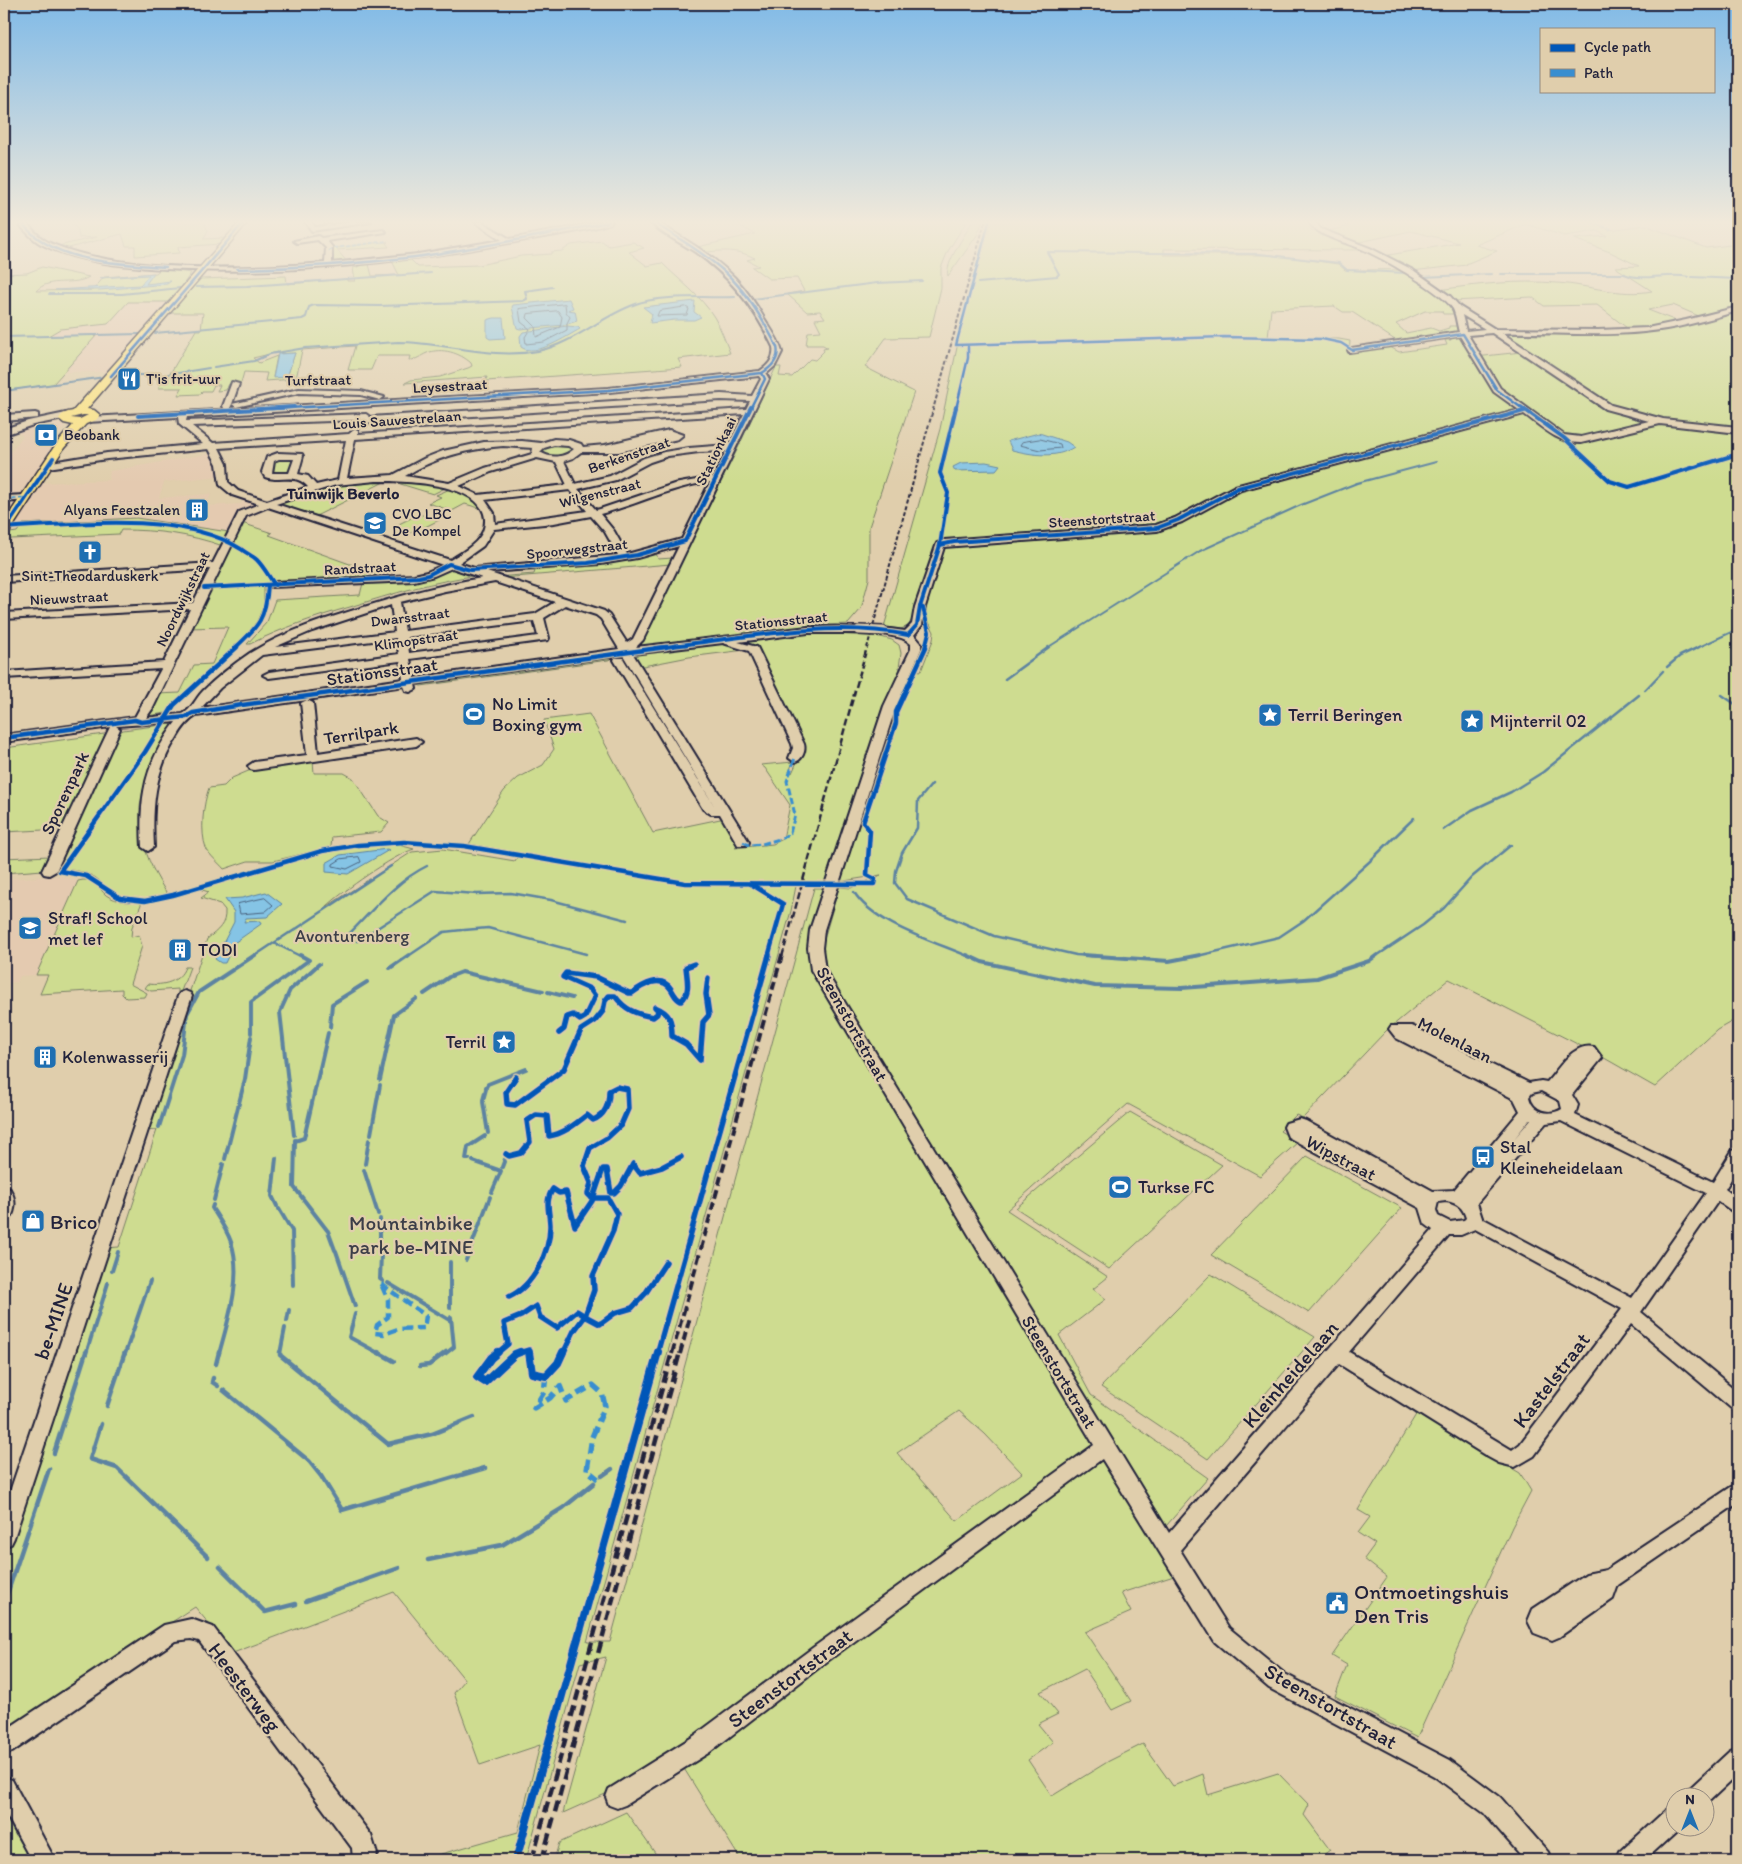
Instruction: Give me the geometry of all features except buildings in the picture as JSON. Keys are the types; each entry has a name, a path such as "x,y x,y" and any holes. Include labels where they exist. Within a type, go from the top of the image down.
{"main road":[{"path":"60,446 87,416 100,388 168,309"},
{"path":"4,530 60,446 70,426 67,420 87,416"}],"street":[{"path":"753,309 776,342 778,350 772,366 762,373"},
{"path":"1456,309 1526,351 1608,407 1663,422 1738,430"},
{"path":"1456,309 1463,334 1497,390 1561,437 1572,440 1663,422"},
{"path":"1352,350 1492,331 1590,333 1635,331 1738,309"},
{"name":"Leysestraat","path":"87,416 183,414 226,408 592,391 762,373"},
{"name":"Stationkaai","path":"623,654 638,640 765,378 762,373"},
{"path":"226,408 235,384"},
{"name":"Turfstraat","path":"226,408 289,392 310,391 373,395 380,397 380,402"},
{"path":"564,442 582,422 589,406 592,391"},
{"path":"184,424 364,418 721,397 755,399"},
{"path":"342,481 351,437 364,418 380,402"},
{"name":"Louis Sauvestrelaan","path":"48,464 138,452 212,446 749,411"},
{"name":"Steenstortstraat","path":"1524,411 1238,488 1173,524 1157,528 944,543 940,545 920,607 917,625 908,635 916,643 916,649 890,706 817,930 815,948 818,970 1105,1447 1222,1635 1277,1681 1442,1768 1492,1805 1540,1860"},
{"path":"183,414 181,420 184,424 212,446 221,461 222,480 226,487 235,493 564,601 605,617 623,654 686,760 709,809 715,811 723,810 743,842"},
{"path":"4,418 37,416 45,421"},
{"path":"4,432 45,421 67,420"},
{"path":"450,486 488,470 537,455 549,459 559,459 573,456 579,450 619,449 679,435 669,433 613,445 607,448"},
{"path":"395,478 422,462 465,449 501,443 541,446 564,442 576,445 579,450"},
{"path":"537,455 535,451 541,446"},
{"name":"Berkenstraat","path":"476,498 531,494 572,487 616,477 650,459 674,452 731,448"},
{"path":"559,459 572,487 613,536 624,557"},
{"path":"294,475 305,478 313,487"},
{"name":"Noordwijkstraat","path":"139,721 242,514 266,503 313,487 342,481 395,478 422,480 450,486 476,498"},
{"name":"Wilgenstraat","path":"489,527 556,520 594,513 630,503 683,483 716,479"},
{"path":"4,500 26,498"},
{"path":"476,498 487,508 491,520 489,527"},
{"name":"Randstraat","path":"275,585 428,575 472,551 486,535 489,527"},
{"name":"Spoorwegstraat","path":"470,570 588,563 624,557 685,541"},
{"path":"4,579 216,566"},
{"path":"148,847 147,798 159,759 197,704 212,688 252,655 303,630 395,601 442,588 496,579"},
{"path":"395,601 409,686"},
{"name":"Dwarsstraat","path":"260,652 538,616 564,601"},
{"name":"Nieuwstraat","path":"4,616 196,606"},
{"name":"Klimopstraat","path":"269,675 544,638 538,616"},
{"name":"Stationsstraat","path":"214,711 238,712 307,703 623,654 808,630 883,631 908,635"},
{"path":"725,640 729,643 753,649 798,744 799,748 795,758"},
{"path":"4,675 168,665"},
{"name":"Stationsstraat","path":"4,738 190,715 242,705 409,686"},
{"name":"Terrilpark","path":"307,703 313,758"},
{"name":"Stationsstraat","path":"4,744 133,726 139,721"},
{"name":"Sporenpark","path":"49,872 114,729"},
{"name":"Terrilpark","path":"254,766 416,742"},
{"name":"be-MINE","path":"4,1538 185,996"},
{"name":"Molenlaan","path":"1396,1029 1407,1029 1524,1092 1401,1035 1396,1029"},
{"path":"1541,1086 1557,1092 1570,1104 1567,1114 1558,1119 1535,1114 1521,1101 1524,1092 1541,1086"},
{"path":"1463,1200 1535,1114"},
{"path":"1567,1114 1719,1187 1738,1207"},
{"name":"Wipstraat","path":"1300,1125 1429,1201 1294,1133 1292,1127 1300,1125"},
{"name":"Kastelstraat","path":"1337,1354 1506,1458 1515,1459 1527,1450 1631,1312 1719,1187 1738,1155"},
{"path":"4,1193 7,1201 4,1215"},
{"path":"1446,1195 1463,1200 1475,1215 1471,1224 1462,1229 1445,1228 1430,1217 1426,1211 1429,1201 1446,1195"},
{"path":"1471,1224 1631,1312 1738,1403"},
{"name":"Kleinheidelaan","path":"1168,1548 1445,1228"},
{"name":"Steenstortstraat","path":"616,1797 702,1744 834,1644 1105,1447"},
{"path":"1610,1579 1738,1493"},
{"name":"Heesterweg","path":"4,1744 171,1632 191,1629 206,1634 363,1843 364,1860"},
{"path":"1709,1786 1738,1759"},
{"path":"4,1788 44,1860"},
{"path":"1628,1860 1664,1827"}],"shaded area":[{"path":"122,309 165,309 144,333 49,335 60,329 108,324"},
{"path":"143,334 110,372 62,372 97,335"},
{"path":"57,423 65,426 53,442 53,449 4,522 4,457 10,453 23,436 16,430"},
{"path":"214,453 217,458 219,476 164,482 159,498 211,494 206,506 241,504 244,497 260,504 237,515 229,532 136,518 12,526 41,483 109,480 110,471"},
{"name":"Straf! School met lef","path":"60,876 78,881 36,975 20,976 17,982 4,983 4,879"}],"green space":[{"path":"4,309 122,309 108,324 60,329 48,336 97,335 53,384 4,391"},
{"path":"174,309 709,309 721,330 730,353 678,359 682,367 486,381 487,377 405,383 411,380 440,377 472,366 467,359 451,352 433,351 412,360 409,360 410,356 377,356 371,370 348,370 355,346 302,350 296,379 265,381 267,373 244,372 241,383 229,384 226,390 217,391 220,385 214,385 211,391 202,391 201,394 178,395 182,388 158,388 166,375 171,372 196,330 201,330 203,313 170,313","holes":["278,352 278,354 295,353 287,377 273,377 277,356 259,363 253,358"]},
{"path":"804,309 936,309 929,337 886,338 865,367 914,392 869,527 869,579 861,609 848,624 822,625 637,650 737,450 776,367 781,367 779,376 792,377 810,359 815,360 824,351 823,349 828,348 823,345 806,345 808,332 821,331 815,319 825,318 820,311 807,312"},
{"path":"967,309 1271,309 1268,338 1339,339 1350,341 1349,353 1388,346 1399,352 1447,345 1445,340 1451,340 1450,336 1461,335 1475,357 1531,351 1499,332 1592,335 1631,331 1602,309 1653,309 1648,310 1679,322 1701,317 1682,309 1738,309 1738,1018 1717,1030 1655,1087 1599,1055 1449,979 1386,1031 1303,1118 1296,1115 1280,1131 1298,1142 1260,1176 1128,1104 1007,1210 1108,1277 1093,1289 1106,1299 1059,1335 1091,1395 1208,1478 1152,1542 1177,1575 1121,1593 1131,1612 1085,1632 1131,1701 1112,1710 1085,1669 1040,1692 1058,1714 1038,1724 1053,1742 1028,1760 1052,1796 1109,1761 1143,1744 1173,1786 1203,1774 1208,1795 1278,1773 1309,1805 1304,1815 1330,1850 1316,1860 735,1860 739,1857 683,1767 612,1791 563,1813 606,1657 580,1663 526,1860 420,1860 518,1832 540,1745 480,1765 454,1693 465,1680 394,1592 233,1653 195,1607 4,1731 4,1557 105,1248 119,1247 157,1130 144,1131 146,1125 152,1124 154,1119 148,1119 207,939 218,930 224,920 225,910 220,904 201,898 209,892 199,889 286,862 335,850 395,844 414,849 393,859 368,875 326,907 412,852 443,849 515,861 518,856 683,885 796,886 791,911 587,1642 610,1642 814,888 826,888 822,946 839,887 851,888 881,875 831,883 685,882 469,844 504,791 518,778 543,765 554,749 544,720 589,714 653,833 725,818 740,843 735,848 773,844 783,839 790,805 761,765 793,762 789,772 792,773 798,760 757,647 732,641 805,632 881,637 892,640 899,645 901,653 899,668 921,671 933,640 934,632 926,616 926,602 908,626 901,629 884,627 940,429","holes":["959,1411 985,1434 1022,1473 957,1521 897,1453"]},
{"path":"1338,309 1451,309 1454,314 1443,314 1442,311 1425,311 1396,324 1406,333 1431,328 1439,331 1449,328 1449,326 1460,326 1460,332 1398,342 1352,312 1343,312"},
{"path":"564,443 577,449 559,458 540,454 539,450 543,447"},
{"path":"295,456 292,473 270,475 273,459"},
{"path":"388,480 314,517 278,504 279,501 332,485"},
{"path":"402,480 445,488 433,494 394,482"},
{"path":"450,489 468,496 483,509 465,504 452,511 428,503 441,497 436,495"},
{"path":"419,514 439,520 413,533 393,527"},
{"path":"136,518 229,532 223,546 198,538 173,534 121,530 119,534 11,539 4,551 4,541 10,533 17,532 23,524"},
{"path":"239,522 272,533 269,535 379,576 227,586 210,585"},
{"path":"656,553 658,559 673,558 671,564 502,578 496,577 534,574 535,571 486,573 605,563"},
{"path":"448,568 479,575 429,584 382,597 311,619 247,644 267,622 275,600 360,595 363,583 425,579"},
{"path":"264,586 264,605 257,621 248,633 166,713 147,716 157,694 180,693 194,665 212,664 228,627 188,628 207,588"},
{"path":"722,642 745,650 689,657 638,667 633,655"},
{"path":"610,656 613,658 608,660 421,686 415,684"},
{"path":"178,723 148,777 142,793 140,808 142,839 152,868 168,895 138,900 123,898 110,891 91,875 70,870 54,870 117,734 123,730"},
{"path":"106,735 63,829 4,832 5,748"},
{"path":"313,761 314,773 344,773 353,778 378,816 389,823 381,832 332,837 331,847 273,861 248,861 224,869 209,853 204,841 203,818 209,788 224,786 232,778 253,769"},
{"path":"50,856 43,870 4,873 4,858"},
{"path":"78,881 93,882 106,895 119,901 142,902 132,927 131,937 139,935 142,946 130,984 147,993 145,997 126,998 122,994 122,989 40,994 48,975 36,975"},
{"path":"185,967 190,967 180,994 178,994 178,989 151,991 145,988 148,984 170,982 183,972"},
{"name":"Turkse FC","path":"1130,1112 1222,1165 1109,1269 1016,1208"},
{"path":"1307,1156 1402,1208 1309,1313 1211,1255"},
{"path":"1211,1274 1315,1337 1208,1459 1101,1387"},
{"path":"1417,1413 1520,1473 1531,1491 1512,1527 1417,1738 1335,1696 1347,1665 1332,1656 1387,1577 1364,1559 1375,1544 1358,1533 1370,1517 1358,1510"},
{"path":"626,1812 660,1860 554,1860 559,1843"},
{"path":"4,1815 30,1860 4,1860"}],"water":[{"path":"512,309 571,309 568,310 575,311 577,321 564,325 517,328"},
{"path":"646,309 694,309 694,312 701,317 694,320 650,323 652,314"},
{"path":"503,318 505,338 490,339 487,337 487,320"},
{"path":"567,326 580,329 542,348 527,350 521,347 520,336 523,332"},
{"path":"295,353 287,377 273,378 278,354"},
{"path":"1039,433 1067,442 1074,447 1060,453 1044,455 1012,450 1008,441"},
{"path":"986,462 1000,465 996,470 955,471 953,467 961,463"},
{"path":"389,850 348,874 326,872 326,863 340,855"},
{"path":"266,892 282,904 267,917 246,918 244,922 260,921 261,924 234,943 225,963 215,959 234,922 234,912 225,899 242,898"}],"waterway":[{"path":"155,333 302,319 306,317 308,309"},
{"path":"214,367 254,361 270,354 305,348 398,342 485,352 520,353 538,351 563,343 623,309"},
{"path":"4,337 140,334"},
{"path":"118,375 166,375 209,368"},
{"path":"4,391 105,377"},
{"path":"1047,648 1200,551 1301,505 1357,483 1436,462"},
{"path":"1697,648 1738,629"},
{"path":"1005,679 1049,647"},
{"path":"1667,667 1680,656 1699,647"},
{"path":"1645,690 1663,671"},
{"path":"1443,830 1472,810 1511,792 1543,772 1639,695"},
{"path":"1722,695 1738,706"},
{"path":"932,784 918,801 917,828 902,853 896,871 895,883 907,899 994,936 1076,955 1103,957"},
{"path":"1193,957 1279,937 1303,921 1369,862 1414,818"},
{"path":"1375,957 1423,925 1444,908 1472,877 1511,845"},
{"path":"290,933 391,866"},
{"path":"344,939 393,890 427,866"},
{"path":"357,941 435,891 477,894 511,893 551,900 627,920"},
{"path":"854,892 875,914 890,923 970,957"},
{"path":"464,930 488,928 586,954"},
{"path":"407,957 444,932 462,930"},
{"path":"274,943 289,933"},
{"path":"253,957 274,943"},
{"path":"274,943 302,957"},
{"path":"159,1127 182,1055 187,1014 199,992 255,955"},
{"path":"251,1033 251,1002 309,960 300,955"},
{"path":"390,968 409,955"},
{"path":"967,955 982,962 1095,986 1182,988 1317,978 1369,961 1377,955"},
{"path":"1083,955 1169,961 1200,955"},
{"path":"294,1135 280,1012 290,990 319,964"},
{"path":"424,994 449,977 462,972 543,991"},
{"path":"330,1027 332,1004 367,982"},
{"path":"548,992 572,998"},
{"path":"380,1080 394,1015 416,999"},
{"path":"295,1141 304,1138 328,1033"},
{"path":"225,1159 245,1079 251,1037"},
{"path":"486,1087 488,1084 526,1069"},
{"path":"371,1134 380,1085"},
{"path":"483,1100 486,1089"},
{"path":"483,1102 488,1133"},
{"path":"469,1159 466,1159 468,1147 485,1136"},
{"path":"295,1140 294,1187 327,1230"},
{"path":"365,1164 369,1140"},
{"path":"276,1158 272,1196 277,1206"},
{"path":"502,1167 505,1159"},
{"path":"473,1161 501,1171 492,1192"},
{"path":"214,1200 223,1164"},
{"path":"364,1170 378,1214"},
{"path":"466,1260 490,1197"},
{"path":"213,1205 212,1208 231,1242 235,1269 233,1298 219,1354"},
{"path":"279,1209 292,1231 293,1285"},
{"path":"380,1219 380,1240"},
{"path":"328,1231 335,1250"},
{"path":"336,1251 355,1306"},
{"path":"112,1271 118,1252"},
{"path":"381,1254 380,1279 383,1281"},
{"path":"450,1262 450,1308"},
{"path":"125,1354 150,1281"},
{"path":"86,1354 108,1283"},
{"path":"388,1283 451,1321"},
{"path":"287,1321 289,1310"},
{"path":"355,1314 349,1337 380,1354"},
{"path":"445,1354 454,1347 451,1317"},
{"path":"280,1354 285,1328"},
{"path":"54,1453 86,1352"},
{"path":"107,1406 125,1352"},
{"path":"216,1364 219,1352"},
{"path":"378,1352 394,1361"},
{"path":"420,1366 429,1365 446,1352"},
{"path":"280,1354 388,1444 432,1434 474,1417"},
{"path":"213,1378 212,1382 218,1386"},
{"path":"223,1390 309,1461 321,1476 342,1510 485,1468"},
{"path":"101,1424 90,1459 117,1468 208,1557"},
{"path":"4,1603 49,1469"},
{"path":"602,1476 612,1469"},
{"path":"428,1560 502,1545 563,1508 594,1483"},
{"path":"220,1567 265,1612 296,1604"},
{"path":"306,1601 399,1568"}],"railway":[{"path":"867,648 961,309"},
{"path":"782,957 867,647"},
{"path":"672,1354 782,955"},
{"path":"680,1354 690,1317"},
{"path":"532,1860 672,1352"},
{"path":"542,1860 680,1352"}],"marked path":[{"path":"4,499 26,498"},
{"path":"743,842 749,845 762,844 783,838 790,833 795,815 787,781 795,758"},
{"path":"381,1284 426,1316 424,1328 398,1329 384,1334 375,1333 377,1325 388,1317 388,1300 381,1284"},
{"path":"546,1376 544,1392 534,1408 550,1398 560,1386 566,1401 593,1385 602,1393 605,1406 597,1421 587,1461 587,1470 598,1479"}],"cycle path":[{"path":"111,376 169,309"},
{"path":"138,416 609,390 762,373 773,364 778,352 773,338 754,309"},
{"path":"966,309 956,345 959,346 1026,342 1224,337 1322,339 1341,343 1352,350 1463,334 1497,390 1564,438 1610,481 1629,487 1738,454"},
{"path":"4,738 135,720 141,722 186,717 193,713 242,705 616,653 808,630 847,629 893,632 908,635 917,625 920,607 940,545 948,493 940,473 968,358 968,347"},
{"path":"204,588 419,577 428,575 449,564 470,570 588,563 637,555 685,541 765,379 762,373"},
{"path":"940,545 954,542 1157,528 1168,525 1238,488 1524,411"},
{"path":"4,531 53,458"},
{"path":"4,528 112,523 154,525 193,531 229,542 257,559 275,585"},
{"path":"268,585 267,607 254,631 174,705 145,752 60,871 86,876 120,898 145,901 173,895 322,851 358,845 404,842 464,846 685,883 874,884 875,879 867,875 870,831 863,822 896,723 896,712 928,642 929,632 923,608 920,607"},
{"path":"516,1860 783,904 751,884"},
{"path":"559,1033 564,1029 567,1017 573,1015 580,1020 585,1017 595,996 590,989 563,977 566,973 596,977 612,983 629,993 649,983 663,983 671,989 676,999 681,1001 684,999 688,987 686,967 694,964"},
{"path":"516,1077 506,1092 507,1104 515,1105 564,1069 581,1030 595,1021 603,1011 605,1001 609,996 615,996 623,1006 636,1013 653,1017 657,1014 658,1010 655,1007 666,1012 671,1017 672,1036 683,1041 700,1060 703,1022 709,1015 706,994 708,978"},
{"path":"506,1154 509,1156 521,1153 530,1142 527,1121 534,1116 547,1116 549,1136 560,1134 587,1115 593,1120 601,1116 606,1108 609,1091 617,1087 627,1089 628,1109 621,1125 607,1138 590,1148 584,1166 591,1183 588,1194 592,1198 608,1198 617,1214 613,1231 593,1276 594,1290 586,1311 585,1317 574,1331 558,1363 546,1376 532,1373 529,1350 515,1354 485,1382 477,1377 491,1358 508,1344 504,1323 521,1316 536,1306 540,1317 557,1328 577,1311 600,1324 615,1313 632,1308 645,1294 666,1262"},
{"path":"509,1297 520,1292 528,1283 545,1250 550,1233 548,1198 553,1189 559,1193 566,1192 575,1226 592,1201 603,1169 607,1169 611,1193 614,1193 621,1186 633,1164 640,1173 662,1167 681,1157"}],"place":[{"name":"T'is frit-uur","path":"129,379"},
{"name":"Beobank","path":"46,435"},
{"name":"Alyans Feestzalen","path":"197,510"},
{"name":"CVO LBC De Kompel","path":"375,523"},
{"name":"Sint-Theodarduskerk","path":"90,552"},
{"name":"No Limit Boxing gym","path":"474,714"},
{"name":"Terril Beringen","path":"1270,715"},
{"name":"Mijnterril 02","path":"1472,721"},
{"name":"Straf! School met lef","path":"30,928"},
{"name":"TODI","path":"180,950"},
{"name":"Terril","path":"504,1042"},
{"name":"Kolenwasserij","path":"45,1057"},
{"name":"Stal Kleineheidelaan","path":"1483,1157"},
{"name":"Turkse FC","path":"1120,1187"},
{"name":"Brico","path":"33,1221"},
{"name":"Ontmoetingshuis Den Tris","path":"1337,1603"}],"district":[{"name":"Tuinwijk Beverlo","path":"343,493"}],"park label":[{"name":"Avonturenberg","path":"352,936"},
{"name":"Mountainbike park be-MINE","path":"411,1234"}]}
